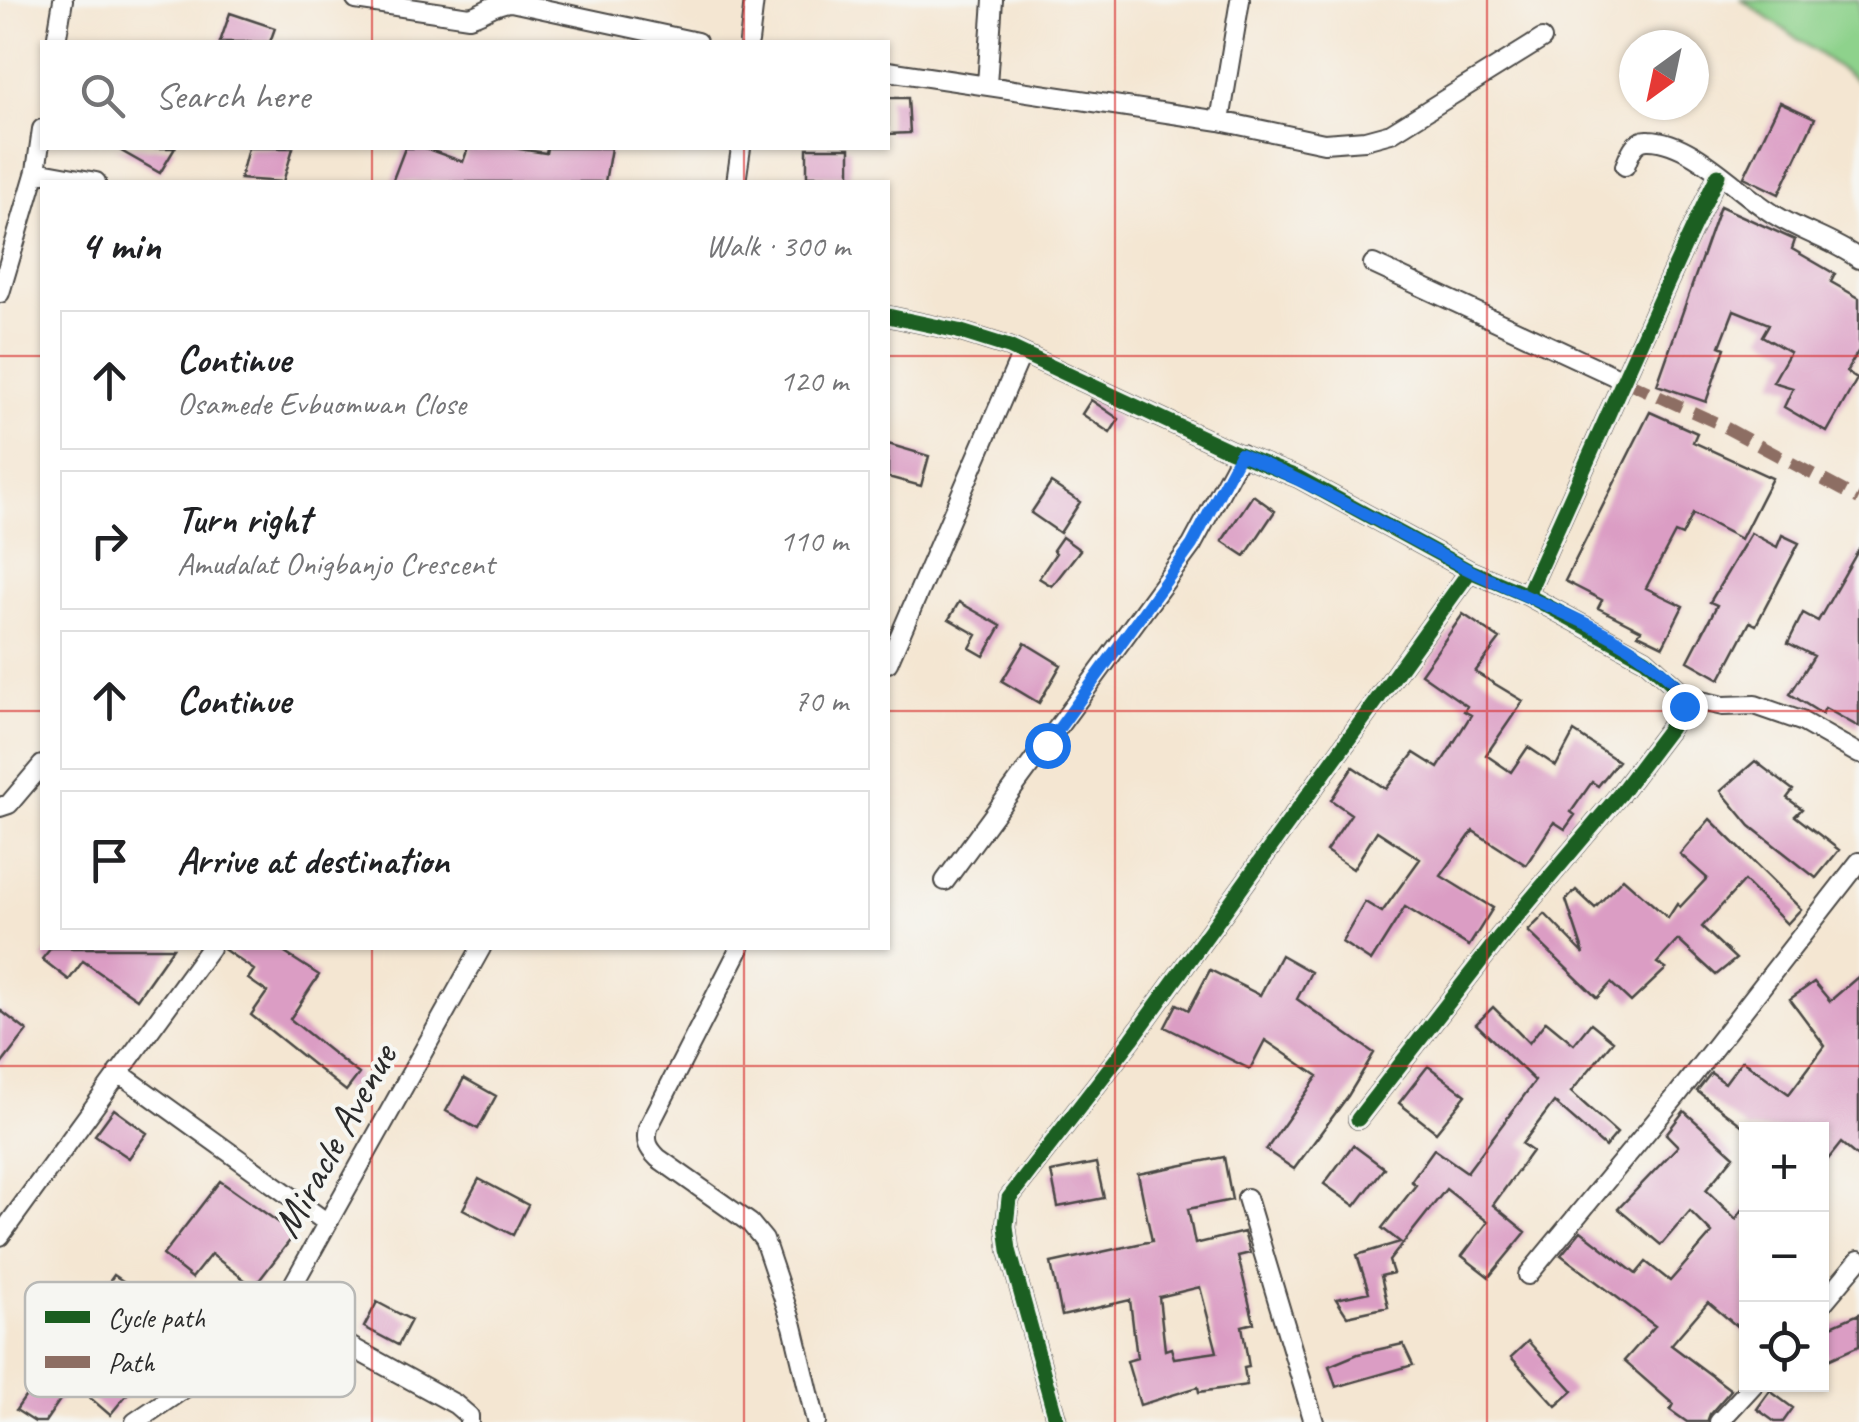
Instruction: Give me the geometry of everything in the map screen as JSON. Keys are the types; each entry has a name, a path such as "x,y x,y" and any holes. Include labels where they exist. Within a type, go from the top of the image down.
{"street":[{"path":"56,40 63,0"},
{"path":"356,0 469,18 496,3 511,2 688,40"},
{"path":"749,40 754,0"},
{"path":"987,84 993,0"},
{"path":"1220,121 1240,0"},
{"path":"890,71 1220,121 1324,143 1391,134 1542,38"},
{"path":"1624,166 1634,146 1652,140 1686,150 1774,215 1859,258"},
{"path":"0,292 36,171 40,144"},
{"path":"736,180 741,150"},
{"path":"36,171 85,180"},
{"path":"1527,595 1658,298 1718,175"},
{"path":"1374,264 1624,381"},
{"path":"890,316 958,331 1022,353 1299,478 1645,659 1688,698 1723,706 1755,705 1800,721 1859,754"},
{"path":"890,658 1022,353"},
{"path":"945,882 1192,545 1240,454"},
{"path":"1057,1422 1009,1250 1008,1198 1132,1040 1470,570"},
{"path":"1358,1119 1500,936 1619,795 1688,698"},
{"path":"0,808 9,804 40,767"},
{"path":"1528,1276 1678,1094 1859,862"},
{"path":"0,1236 209,950"},
{"name":"Miracle Avenue","path":"294,1282 480,950"},
{"path":"739,950 646,1139 648,1149 658,1158 750,1223 764,1240 793,1326 816,1422"},
{"path":"118,1072 326,1222"},
{"path":"1247,1198 1314,1422"},
{"path":"1824,1302 1859,1260"},
{"path":"355,1349 455,1404 469,1416 469,1422"},
{"path":"1719,1422 1747,1392"},
{"name":"Miracle Avenue","path":"135,1422 172,1397"}],"green space":[{"path":"1742,0 1859,0 1859,82"}],"building":[{"path":"230,13 275,28 271,40 221,40"},
{"path":"890,98 908,98 910,133 890,134"},
{"path":"1780,102 1815,118 1779,194 1744,177"},
{"path":"120,150 174,150 160,173"},
{"path":"247,150 292,150 284,180 240,179"},
{"path":"404,150 430,150 463,162 467,150 546,153 611,150 605,180 393,180"},
{"path":"807,150 850,150 850,176 807,176"},
{"path":"1720,206 1795,240 1792,249 1835,274 1831,282 1859,298 1859,350 1846,372 1857,379 1827,432 1784,407 1793,388 1773,382 1790,352 1762,336 1769,324 1734,310 1706,402 1657,385"},
{"path":"1091,400 1119,419 1110,433 1082,414"},
{"path":"1650,412 1697,433 1693,442 1772,478 1741,539 1693,514 1682,536 1675,533 1646,588 1683,606 1663,646 1598,608 1602,600 1565,581"},
{"path":"890,445 929,456 921,486 890,478"},
{"path":"1051,483 1080,502 1060,533 1031,513"},
{"path":"1253,495 1275,511 1245,556 1222,541"},
{"path":"1751,533 1777,547 1782,535 1799,543 1756,625 1750,622 1720,679 1688,661 1717,605 1710,602"},
{"path":"1062,537 1080,550 1052,586 1039,578"},
{"path":"1859,549 1859,727 1825,708 1822,714 1790,694 1814,656 1788,643 1803,613 1818,621"},
{"path":"959,602 1001,626 984,656 970,648 977,635 949,619"},
{"path":"1463,614 1500,639 1475,672 1523,701 1486,755 1511,772 1528,747 1556,766 1574,732 1618,761 1598,786 1592,782 1571,812 1575,815 1565,829 1554,822 1526,865 1473,831 1441,876 1493,908 1469,946 1405,907 1371,961 1342,942 1365,902 1382,912 1420,859 1377,831 1353,869 1326,851 1351,814 1331,800 1353,767 1386,789 1414,753 1438,768 1471,715 1464,711 1467,706 1421,674"},
{"path":"1025,643 1061,665 1039,703 1002,681"},
{"path":"1755,761 1793,790 1787,798 1802,809 1795,816 1839,850 1816,878 1750,826 1721,791"},
{"path":"1710,819 1801,909 1787,924 1744,881 1702,927 1736,959 1716,975 1678,940 1657,963 1666,969 1631,1002 1611,983 1597,998 1528,931 1545,914 1584,954 1566,900 1576,890 1595,908 1623,878 1668,918 1677,904 1680,907 1707,878 1680,854"},
{"path":"49,950 172,950 137,999 83,961 69,980 42,959"},
{"path":"225,950 280,950 319,975 290,1019 359,1074 346,1091 251,1015 267,992 248,979 254,970"},
{"path":"1281,955 1311,972 1297,999 1374,1053 1348,1096 1294,1169 1266,1150 1318,1076 1265,1040 1250,1069 1165,1027 1177,1004 1189,1010 1210,970 1260,995"},
{"path":"1859,976 1859,1158 1841,1143 1829,1158 1829,1122 1739,1123 1697,1091 1711,1073 1725,1083 1742,1060 1789,1094 1825,1046 1790,999 1814,982 1830,1001"},
{"path":"1493,1007 1529,1043 1546,1021 1574,1044 1591,1023 1613,1041 1571,1092 1617,1133 1605,1147 1554,1102 1522,1144 1532,1151 1493,1205 1526,1232 1489,1277 1462,1256 1488,1222 1446,1189 1389,1261 1393,1273 1381,1276 1388,1307 1347,1316 1336,1299 1369,1292 1357,1255 1400,1242 1382,1228 1416,1185 1411,1181 1434,1149 1467,1172 1535,1081 1476,1024"},
{"path":"0,1010 27,1031 0,1066"},
{"path":"1428,1066 1466,1095 1436,1132 1399,1103"},
{"path":"464,1078 496,1096 478,1129 446,1111"},
{"path":"114,1109 147,1133 129,1158 95,1135"},
{"path":"1684,1111 1734,1156 1706,1190 1736,1219 1739,1215 1739,1328 1708,1302 1671,1345 1731,1390 1707,1422 1687,1422 1670,1410 1673,1404 1624,1361 1655,1326 1561,1255 1581,1231 1636,1274 1646,1262 1670,1281 1712,1233 1690,1211 1661,1245 1618,1209 1678,1146 1666,1134"},
{"path":"1353,1145 1384,1168 1355,1206 1324,1184"},
{"path":"1224,1157 1232,1200 1188,1209 1195,1244 1244,1232 1250,1253 1238,1256 1254,1323 1242,1326 1249,1367 1244,1368 1247,1385 1199,1392 1198,1387 1140,1405 1127,1361 1137,1358 1130,1300 1062,1316 1051,1263 1152,1241 1138,1174","holes":["1200,1287 1217,1352 1174,1358 1171,1348 1165,1350 1159,1297"]},
{"path":"1096,1163 1104,1198 1058,1207 1051,1172"},
{"path":"479,1179 528,1205 513,1235 463,1209"},
{"path":"220,1181 295,1234 258,1282 247,1282 211,1254 192,1278 163,1255"},
{"path":"377,1302 411,1320 398,1345 364,1327"},
{"path":"1859,1314 1859,1346 1829,1360 1829,1327"},
{"path":"1528,1341 1573,1391 1556,1406 1511,1357"},
{"path":"1403,1344 1413,1365 1336,1387 1329,1366 1358,1354"},
{"path":"1769,1392 1793,1408 1783,1422 1775,1422 1757,1409"},
{"path":"25,1397 62,1397 45,1422 35,1422 16,1410"},
{"path":"89,1397 125,1397 110,1415"}],"marked path":[{"path":"1625,381 1717,423 1859,499"}],"cycle path":[{"path":"890,316 1009,347 1229,450 1299,478 1470,571 1527,595 1718,175"},
{"path":"1057,1422 1009,1250 1009,1198 1132,1039 1470,571"},
{"path":"1358,1119 1500,936 1619,795 1688,698 1645,659 1527,595"}],"route":[{"path":"1047,745 1192,545 1240,454 1299,478 1470,570 1614,640 1678,686 1688,698 1684,706"}]}
